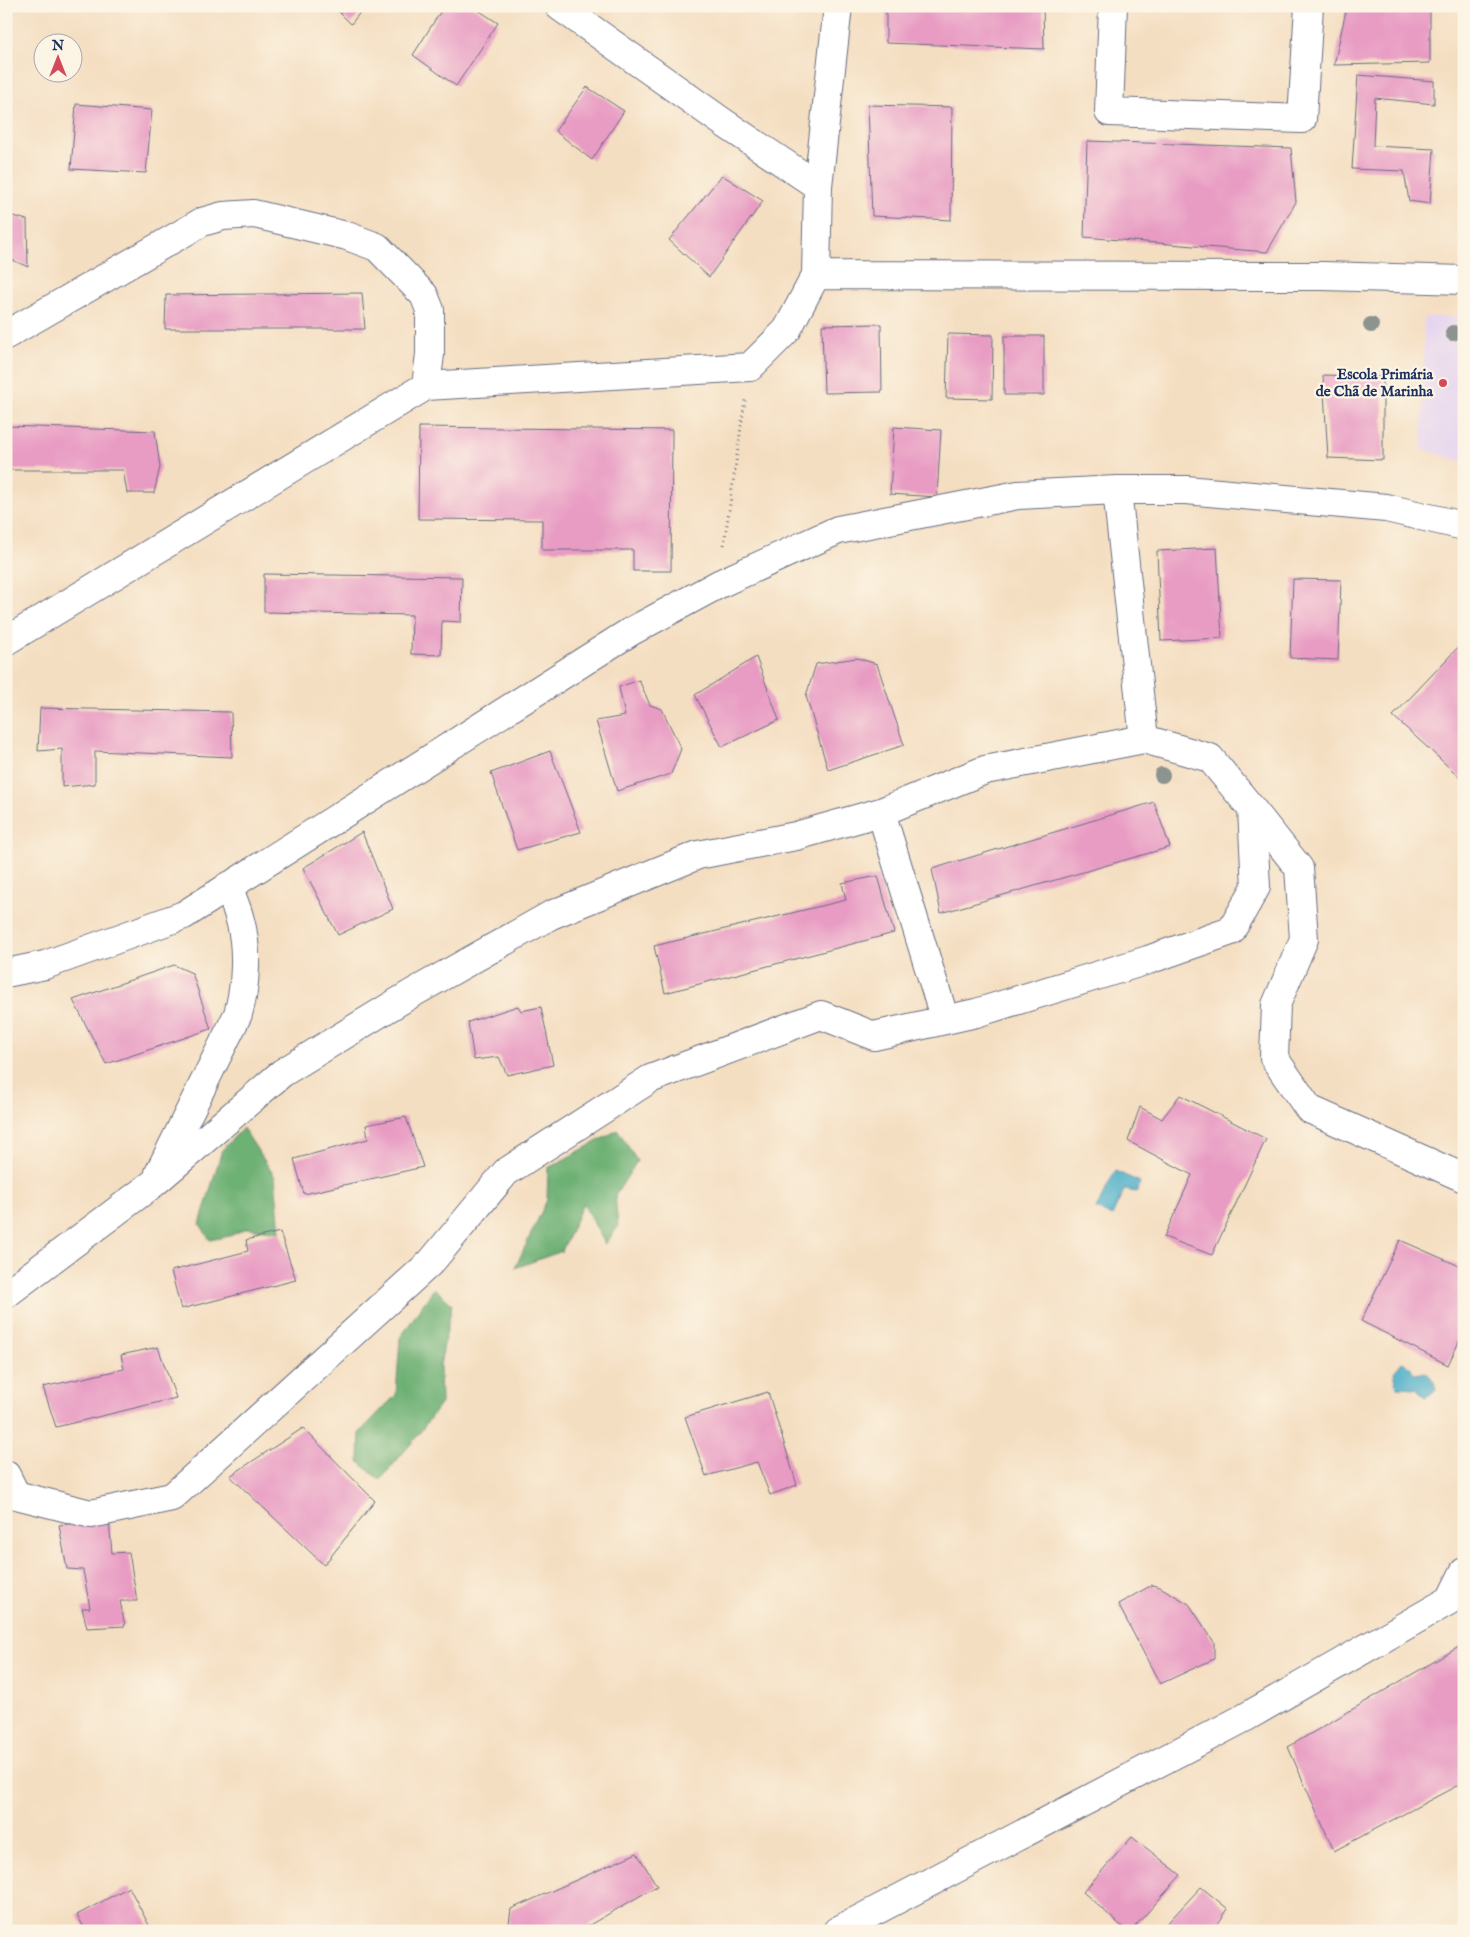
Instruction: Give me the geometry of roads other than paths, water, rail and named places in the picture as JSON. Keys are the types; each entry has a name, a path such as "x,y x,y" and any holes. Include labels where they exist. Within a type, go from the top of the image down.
{"street":[{"path":"559,6 724,123 818,186"},
{"path":"6,641 426,386 750,367 787,330 816,274 818,186 838,6"},
{"path":"1113,6 1110,112 1302,119 1310,6"},
{"path":"6,334 202,222 223,216 254,214 347,236 377,247 424,295 430,310 430,354 426,386"},
{"path":"816,274 1313,276 1464,280"},
{"path":"6,972 45,965 184,914 630,632 719,584 838,530 1018,495 1118,490 1186,490 1386,508 1464,526"},
{"path":"1118,490 1144,740"},
{"path":"6,1294 154,1182 282,1073 411,994 551,915 698,855 796,836 881,812 985,770 1144,740 1210,758 1299,868 1304,939 1276,1005 1274,1058 1309,1109 1464,1178"},
{"path":"6,1475 16,1495 91,1514 172,1497 431,1262 506,1172 650,1079 821,1015 874,1036 976,1013 1148,960 1231,931 1256,887 1252,809"},
{"path":"881,812 946,1020"},
{"path":"154,1182 238,1014 243,996 243,936 240,920 228,886"},
{"path":"837,1931 864,1925 1254,1712 1450,1600 1464,1572"}],"water":[{"path":"1115,1171 1140,1182 1137,1192 1124,1190 1112,1216 1096,1209"},
{"path":"1402,1362 1410,1366 1414,1374 1426,1372 1434,1381 1436,1390 1426,1397 1416,1388 1397,1387 1394,1372"}],"place":[{"name":"Escola Primária de Chã de Marinha","path":"1443,383"}]}
